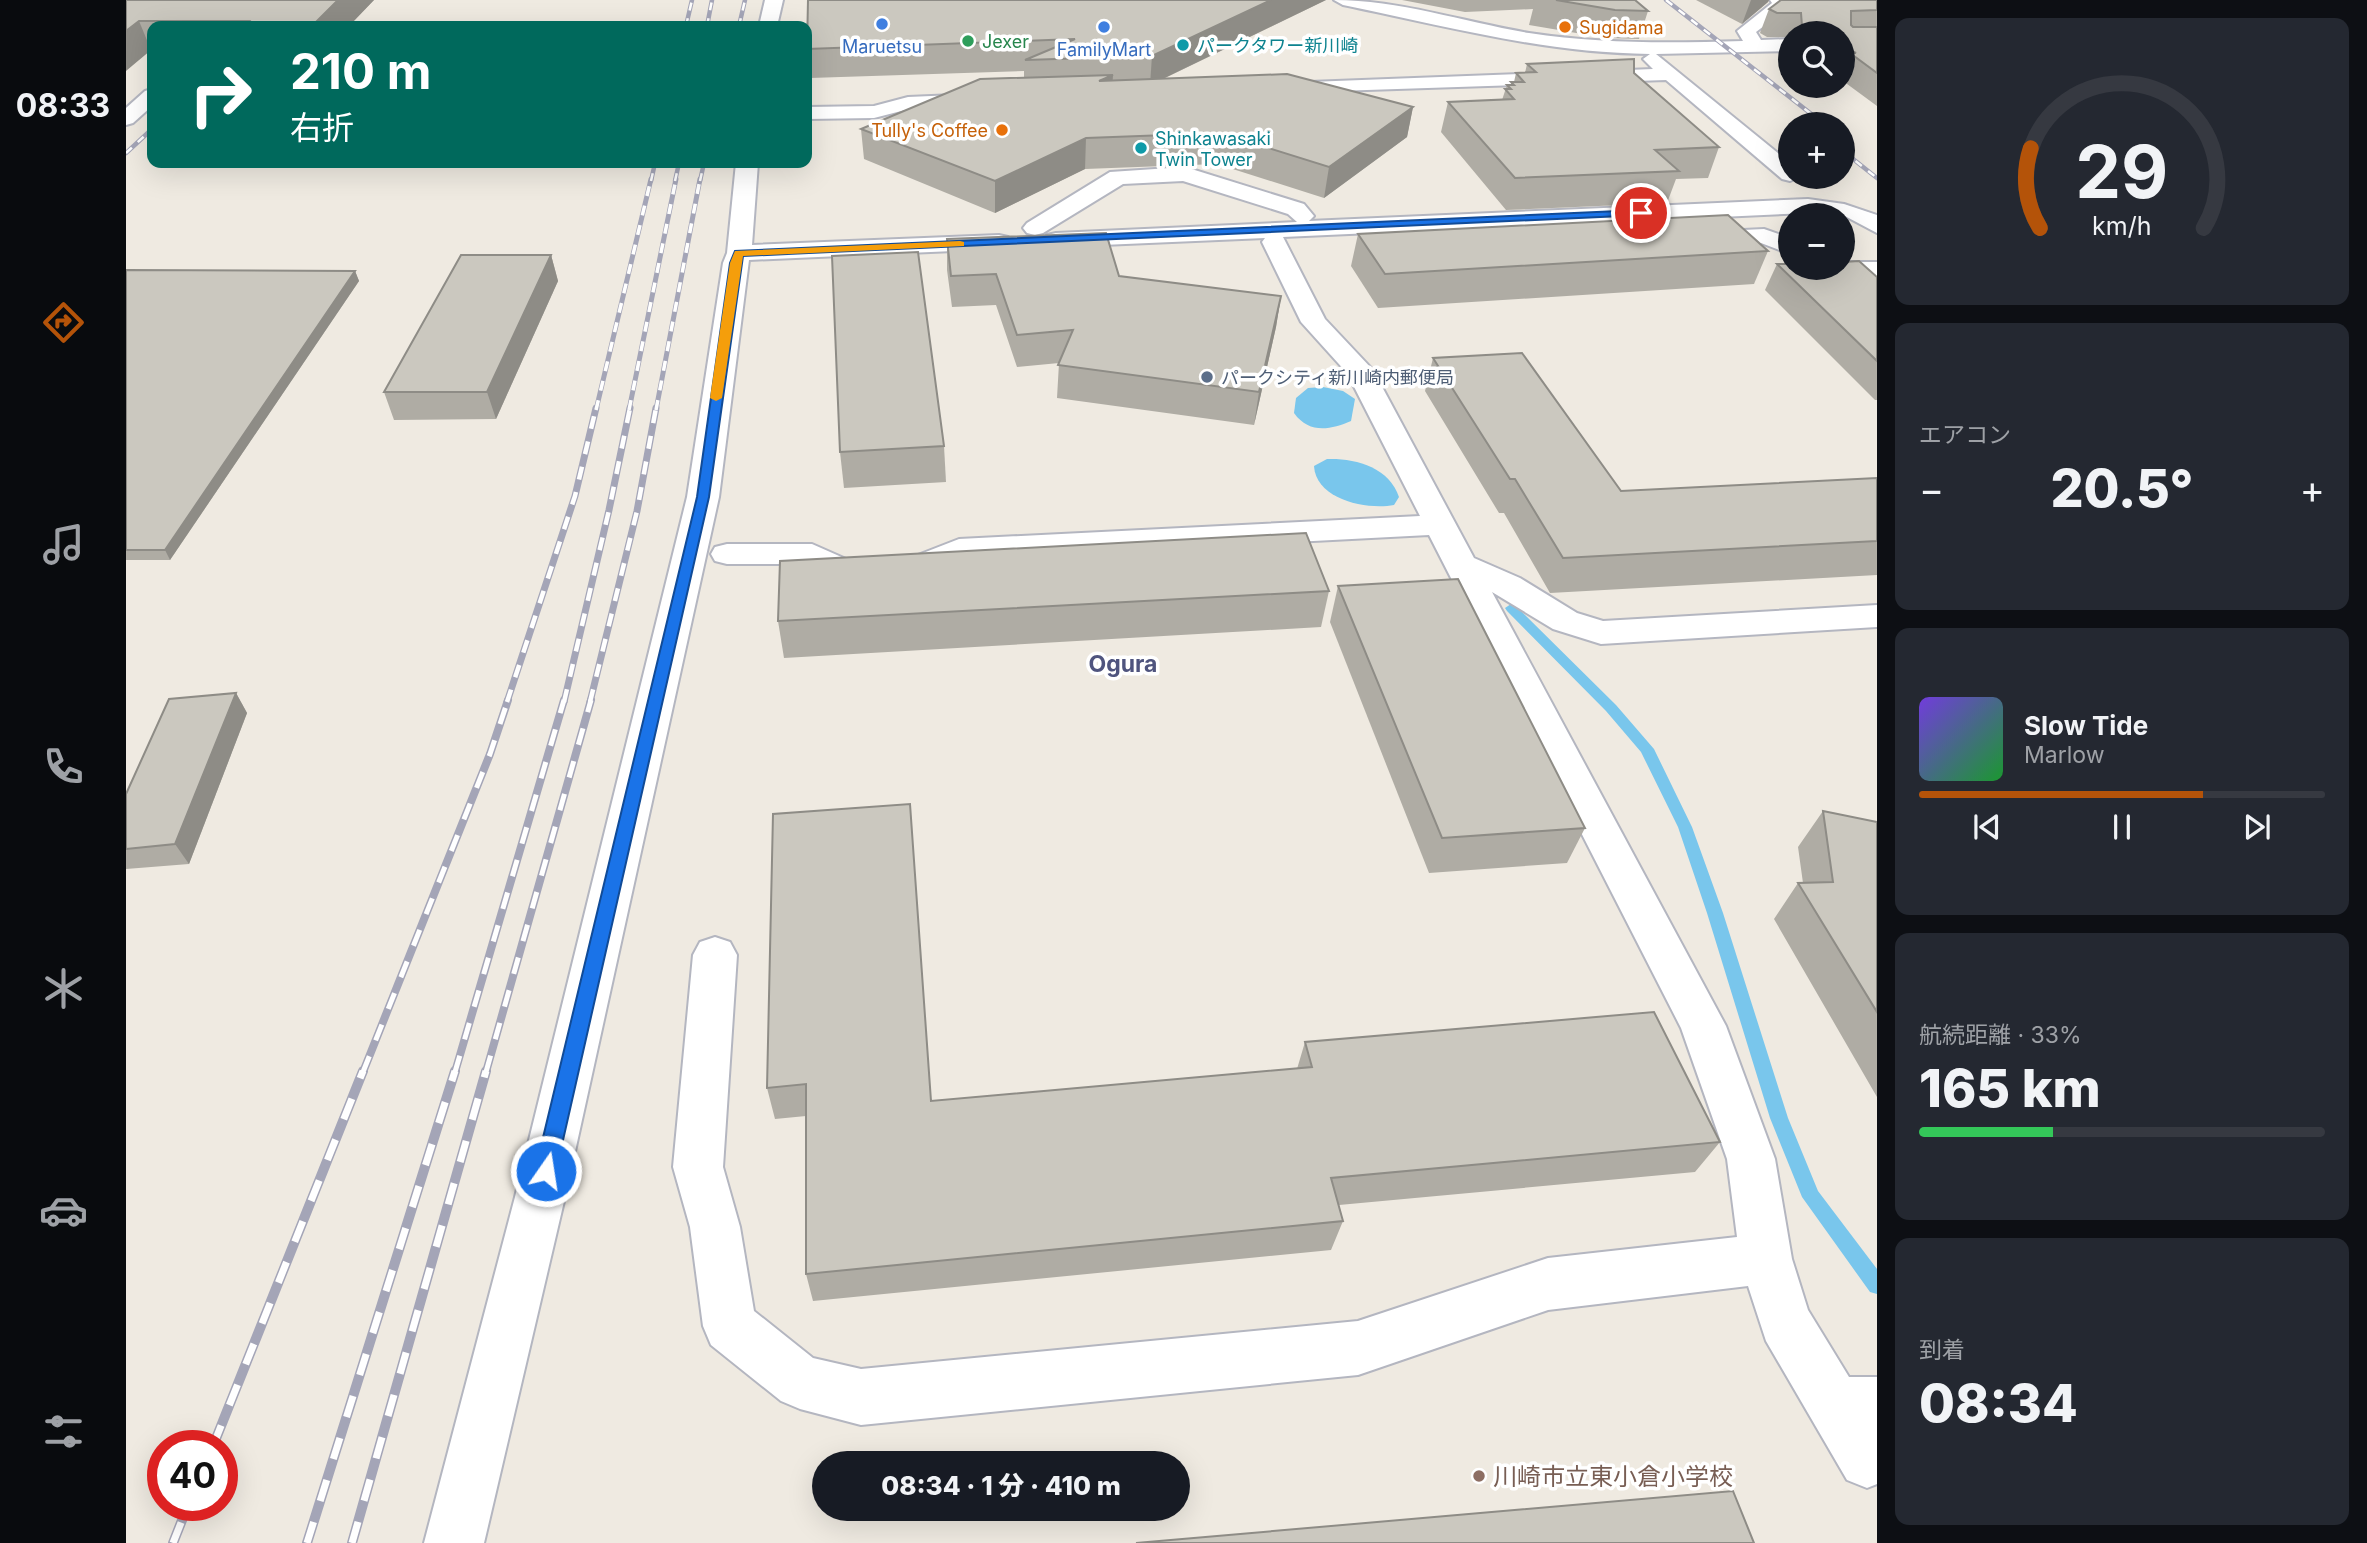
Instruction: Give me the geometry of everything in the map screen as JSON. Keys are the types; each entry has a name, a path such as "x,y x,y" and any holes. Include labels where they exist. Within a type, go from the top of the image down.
{"street":[{"path":"769,21 774,0"},
{"path":"1343,0 1485,20 1597,46 1778,45"},
{"path":"1755,46 1746,31 1783,3 1779,0"},
{"path":"1648,56 1778,163"},
{"path":"1269,89 1672,74"},
{"path":"126,118 147,99"},
{"path":"812,113 874,112 908,103 991,100"},
{"path":"454,1543 540,1197 703,497 735,263 739,253 747,168"},
{"path":"1035,228 1118,177 1185,174 1296,209 1302,216"},
{"path":"1808,189 1812,193"},
{"path":"739,253 1808,206 1848,212 1877,226"},
{"path":"1681,240 1764,236 1778,242"},
{"path":"1275,242 1314,322 1359,370 1703,1026 1751,1159 1766,1259 1785,1322 1855,1404 1867,1460"},
{"path":"1866,270 1877,290"},
{"path":"727,554 812,554 841,569 909,570 959,550 1450,544 1508,586 1565,621 1601,633 1877,616"},
{"path":"715,955 698,1167 715,1227 730,1326 800,1382 861,1397 1358,1348 1548,1284 1766,1259"}],"water":[{"path":"1323,387 1343,391 1355,399 1351,421 1320,428 1306,424 1294,413 1296,398 1308,388"},
{"path":"1327,459 1349,460 1370,466 1387,478 1399,497 1394,505 1370,506 1333,495 1317,478 1314,466"}],"building":[{"path":"126,0 338,0 317,21 139,21 126,31"},
{"path":"808,0 1271,0 1152,56 1025,60 1075,39 812,49 812,21 808,21"},
{"path":"1556,0 1635,0 1648,11 1615,10"},
{"path":"1781,0 1877,0 1877,10 1851,11 1851,21 1802,21 1801,13 1777,13 1769,9"},
{"path":"1855,27 1877,27 1877,73 1855,57"},
{"path":"1634,59 1634,73 1719,147 1655,150 1679,171 1515,178 1448,102 1514,99 1505,89 1511,89 1507,85 1514,85 1511,82 1524,82 1516,73 1536,72 1527,64"},
{"path":"1287,74 1413,107 1329,167 1221,133 1086,138 995,181 861,129 980,79 1113,75 1099,81"},
{"path":"1728,215 1768,251 1385,274 1358,234"},
{"path":"1106,233 1119,276 1281,296 1259,392 1058,365 1073,330 1017,335 996,274 951,276 947,239"},
{"path":"918,252 944,446 840,452 832,256"},
{"path":"461,255 551,255 487,392 384,392"},
{"path":"1855,261 1859,261 1877,277 1877,361 1793,280 1855,280"},
{"path":"126,270 355,271 165,550 126,550"},
{"path":"1522,353 1621,491 1877,478 1877,541 1563,558 1515,479 1510,479 1433,358"},
{"path":"1306,533 1329,591 778,621 780,561"},
{"path":"1458,579 1585,828 1442,838 1338,586"},
{"path":"236,693 175,844 126,849 126,794 169,699"},
{"path":"910,804 931,1101 1312,1067 1305,1042 1654,1012 1720,1142 1331,1178 1343,1221 806,1274 806,1084 767,1088 773,814"},
{"path":"1823,811 1877,822 1877,1012 1798,883 1833,882"},
{"path":"1733,1491 1754,1543 1136,1543"}],"waterway":[{"path":"1511,608 1611,708 1647,749 1685,827 1715,913 1779,1118 1811,1197 1877,1285"}],"railway":[{"path":"687,21 692,0"},
{"path":"708,21 712,0"},
{"path":"740,21 745,0"},
{"path":"1666,0 1809,112"},
{"path":"126,153 147,134"},
{"path":"1855,161 1877,178"},
{"path":"651,181 654,168"},
{"path":"675,181 678,168"},
{"path":"700,181 703,168"},
{"path":"596,410 651,179"},
{"path":"629,410 676,179"},
{"path":"656,410 700,179"},
{"path":"507,702 575,496 596,408"},
{"path":"564,702 630,408"},
{"path":"590,702 637,511 656,408"},
{"path":"363,1072 490,754 508,700"},
{"path":"455,1072 564,700"},
{"path":"486,1072 591,700"},
{"path":"219,1430 363,1071"},
{"path":"307,1543 455,1071"},
{"path":"352,1543 486,1071"},
{"path":"173,1543 182,1521"}],"slow traffic":[{"path":"716,398 735,263 739,253 960,244"}],"place":[{"name":"Maruetsu","path":"882,24"},
{"name":"FamilyMart","path":"1104,27"},
{"name":"Sugidama","path":"1565,27"},
{"name":"Jexer","path":"968,41"},
{"name":"パークタワー新川崎","path":"1183,45"},
{"name":"Tully's Coffee","path":"1002,130"},
{"name":"Shinkawasaki Twin Tower","path":"1141,148"},
{"name":"パークシティ新川崎内郵便局","path":"1207,377"},
{"name":"川崎市立東小倉小学校","path":"1479,1476"}],"district":[{"name":"Ogura","path":"1123,664"}],"route":[{"path":"546,1171 703,497 735,263 739,253 1641,213"}]}
